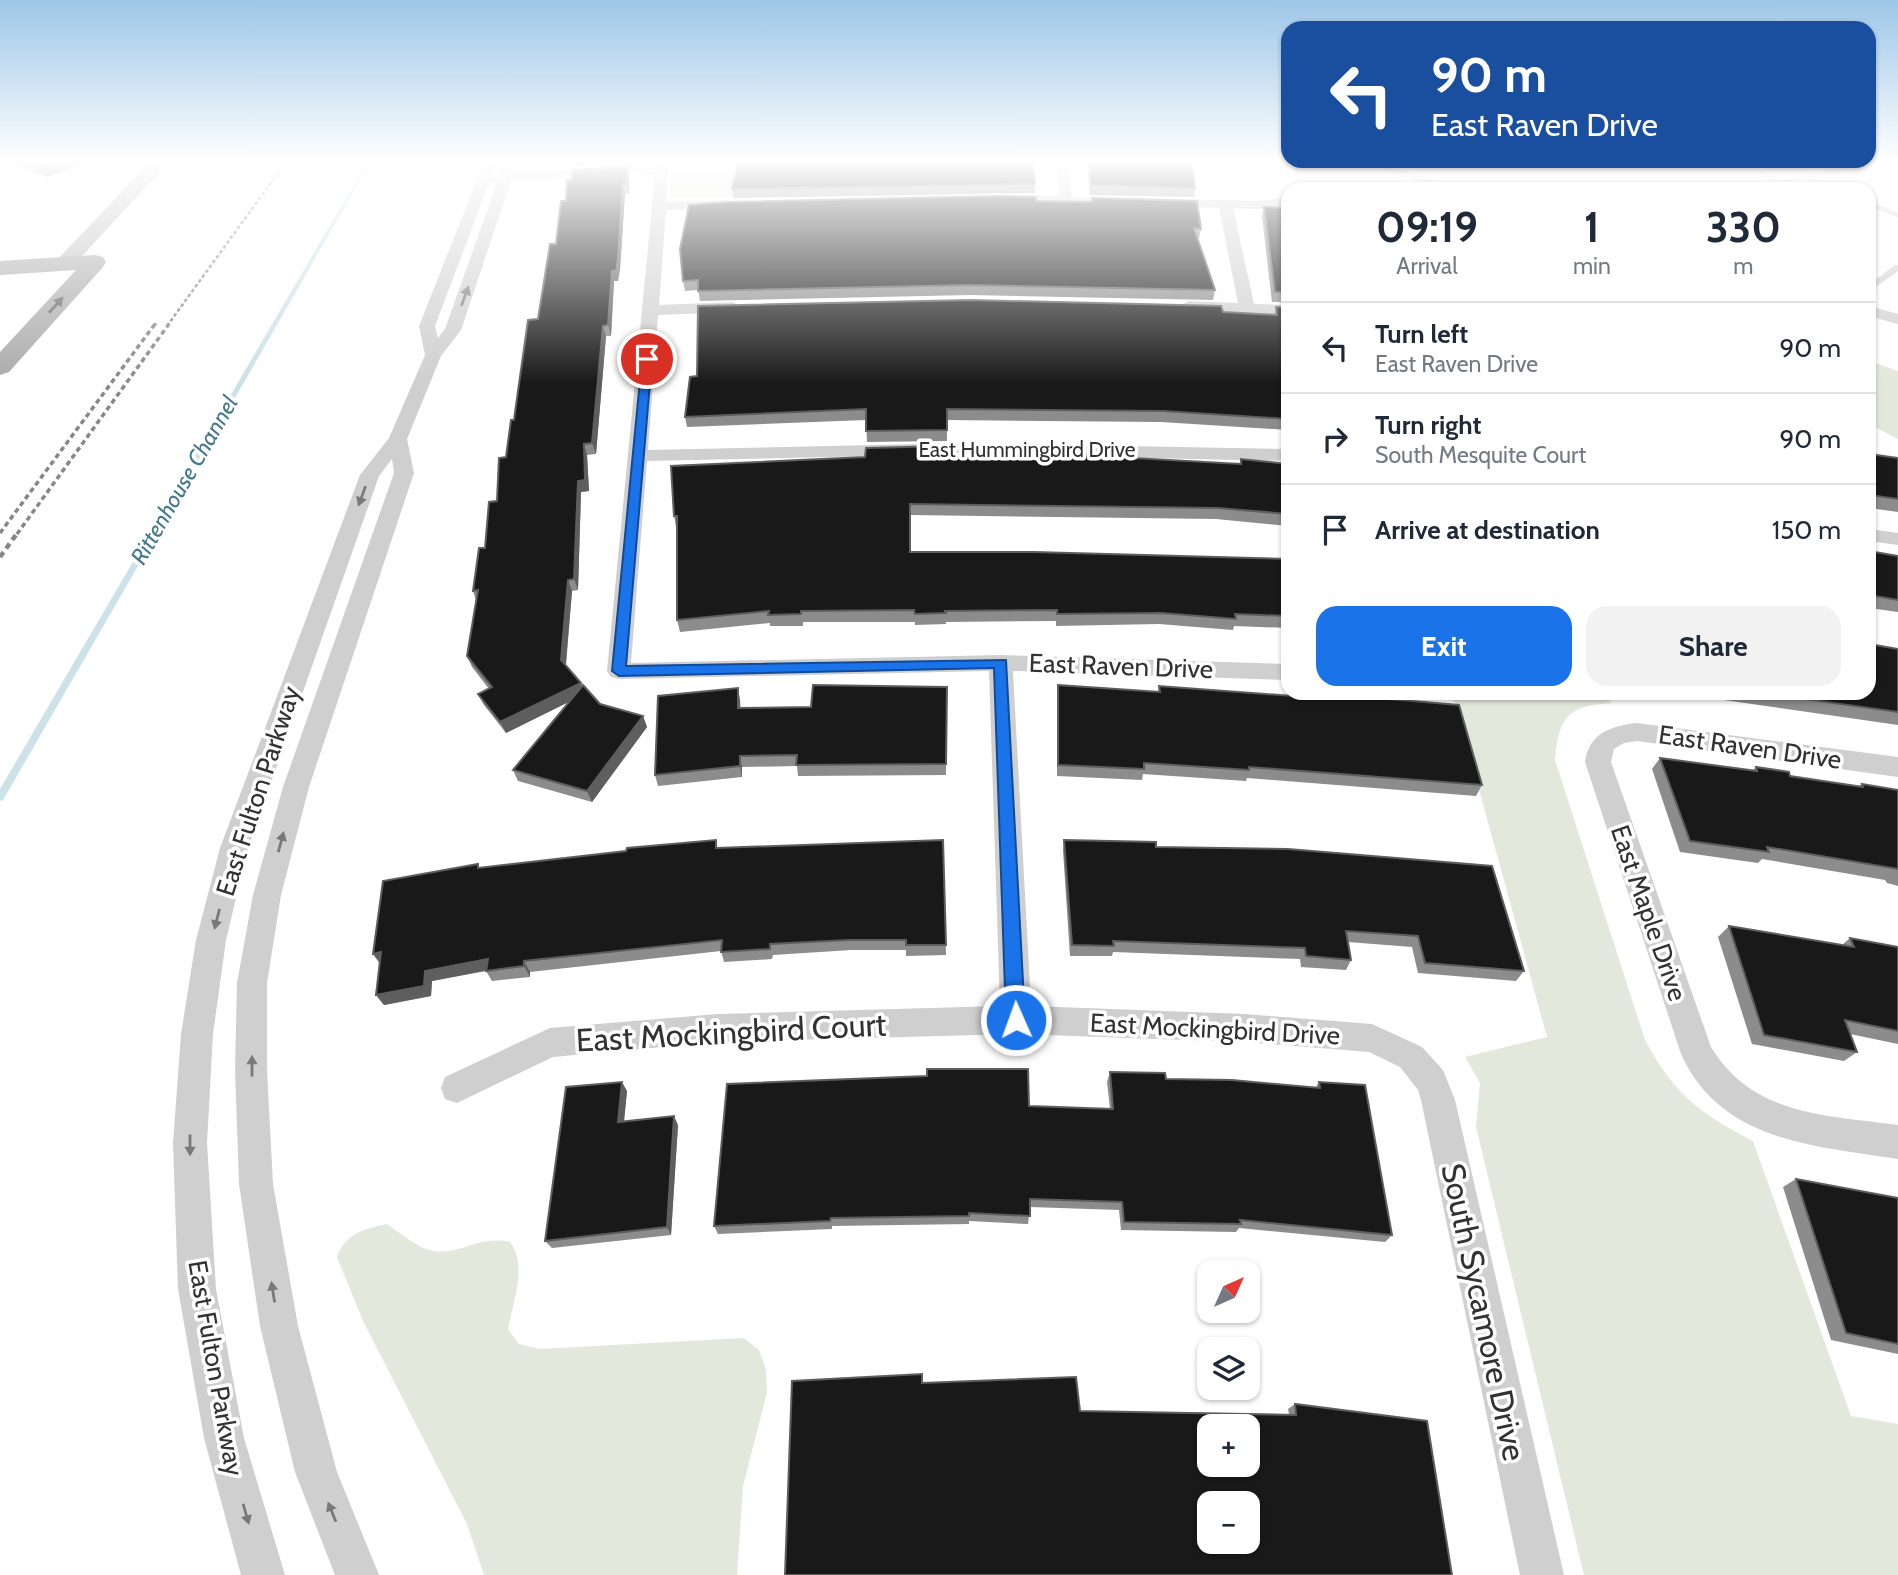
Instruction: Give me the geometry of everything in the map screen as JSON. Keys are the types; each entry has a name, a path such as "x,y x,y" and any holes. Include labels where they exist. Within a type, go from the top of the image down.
{"main road":[{"path":"46,284 95,236"},
{"path":"0,268 64,264 99,257 0,367"}],"street":[{"name":"East Fulton Parkway","path":"433,355 427,326 462,236"},
{"name":"East Fulton Parkway","path":"263,1575 224,1438 197,1289 190,1143 197,1034 211,940 234,848 370,475 398,439 433,355 453,330 486,236"},
{"path":"619,671 657,236"},
{"path":"1232,236 1247,308"},
{"path":"651,310 744,306"},
{"path":"1166,306 1281,310"},
{"path":"1876,313 1898,319"},
{"name":"East Fulton Parkway","path":"357,1575 316,1472 279,1326 256,1184 251,1070 252,983 267,895 296,787 404,474 398,439"},
{"name":"East Hummingbird Drive","path":"639,456 829,449 1003,447 1281,455"},
{"path":"1876,536 1898,539"},
{"path":"1001,663 1016,1020"},
{"name":"East Raven Drive","path":"619,671 1001,663 1281,672"},
{"name":"East Raven Drive","path":"1604,741 1619,733 1637,732 1898,767"},
{"name":"East Maple Drive","path":"1604,741 1598,750 1598,762 1697,1054 1715,1082 1746,1107 1785,1123 1898,1142"},
{"name":"East Mockingbird Drive","path":"1016,1020 1245,1028 1372,1038 1411,1057"},
{"name":"East Mockingbird Court","path":"457,1088 550,1043 718,1028 1016,1020"},
{"name":"South Sycamore Drive","path":"1411,1057 1431,1081 1438,1100 1542,1575"}],"lane":[{"path":"1876,284 1898,267"}],"shaded area":[{"path":"1876,363 1898,371 1898,439 1876,428"},
{"path":"1452,700 1610,700 1611,703 1584,707 1568,716 1559,733 1555,760 1645,1040 1667,1075 1690,1100 1717,1121 1753,1141 1851,1416 1898,1424 1898,1575 1584,1575 1476,1127 1480,1083 1465,1057 1547,1037 1455,702"},
{"path":"387,1224 416,1244 434,1251 453,1250 488,1241 510,1242 518,1261 519,1272 508,1329 519,1344 539,1349 744,1338 759,1350 766,1370 767,1392 743,1486 737,1575 484,1575 467,1524 363,1321 337,1257 345,1242 357,1233"}],"building":[{"path":"557,236 620,236 616,271 612,271 608,325 603,326 592,443 584,444 585,480 578,481 574,579 568,580 561,660 581,683 500,722 478,694 492,687 467,656 478,590 473,591 479,548 485,548 489,502 497,501 499,458 506,457 511,420 514,420 528,320 538,319 550,244 556,244"},
{"path":"683,236 1197,236 1215,290 970,285 698,291 698,280 683,281 680,249"},
{"path":"1268,236 1281,236 1281,292 1275,292"},
{"path":"970,300 1221,306 1223,312 1277,315 1276,307 1281,307 1281,419 1163,411 947,409 947,430 866,431 866,409 685,417 690,377 697,376 698,306"},
{"path":"947,446 947,458 1043,459 1043,453 1241,464 1241,459 1281,463 1281,513 1218,508 910,504 910,552 1034,552 1281,559 1281,616 1235,614 1236,619 1161,613 1057,614 1057,610 945,611 946,613 915,614 914,610 801,611 801,614 768,615 769,611 677,620 677,516 674,516 671,466 865,457 866,448"},
{"path":"1876,455 1898,458 1898,499 1876,496"},
{"path":"1876,552 1898,556 1898,600 1876,596"},
{"path":"1876,645 1898,649 1898,712 1812,700 1876,700"},
{"path":"583,685 600,704 643,716 587,791 513,770"},
{"path":"813,685 947,687 946,764 796,765 797,755 740,756 740,766 655,775 658,696 738,688 738,708 811,707"},
{"path":"1058,685 1160,692 1159,686 1281,695 1281,700 1400,700 1459,705 1482,785 1249,767 1249,770 1144,763 1144,769 1058,765"},
{"path":"1660,758 1757,771 1756,767 1789,772 1790,776 1898,790 1898,869 1767,847 1769,852 1690,841"},
{"path":"716,840 716,848 943,840 946,945 906,945 906,940 849,940 770,944 770,949 721,952 722,940 524,961 524,966 486,971 488,959 425,971 424,986 376,995 381,952 373,954 383,881 478,864 478,868 626,851 627,848"},
{"path":"1064,840 1156,842 1156,847 1288,849 1492,866 1524,971 1425,963 1418,936 1346,931 1351,960 1306,956 1305,948 1113,941 1114,946 1072,945"},
{"path":"1729,926 1854,947 1850,938 1898,947 1898,1031 1845,1020 1857,1052 1764,1035"},
{"path":"927,1069 1028,1069 1029,1106 1113,1109 1110,1072 1165,1073 1166,1079 1232,1080 1320,1088 1319,1082 1365,1085 1392,1235 1240,1220 1241,1224 1124,1222 1122,1202 1030,1199 1030,1216 969,1213 969,1216 831,1218 830,1221 714,1226 727,1084 927,1076"},
{"path":"622,1082 618,1122 674,1116 667,1227 545,1241 566,1087"},
{"path":"1796,1179 1898,1198 1898,1344 1846,1333"},
{"path":"922,1374 922,1383 1076,1377 1080,1411 1242,1414 1197,1414 1197,1477 1260,1477 1260,1414 1296,1415 1295,1404 1427,1421 1452,1575 785,1575 792,1381"}],"waterway":[{"name":"Rittenhouse Channel","path":"0,797 326,236"}],"railway":[{"path":"167,326 233,236"},
{"path":"154,326 157,322"},
{"path":"0,533 155,324"},
{"path":"17,534 169,324"},
{"path":"0,557 18,532"}],"route":[{"path":"647,359 619,671 1001,663 1016,1020"}]}
